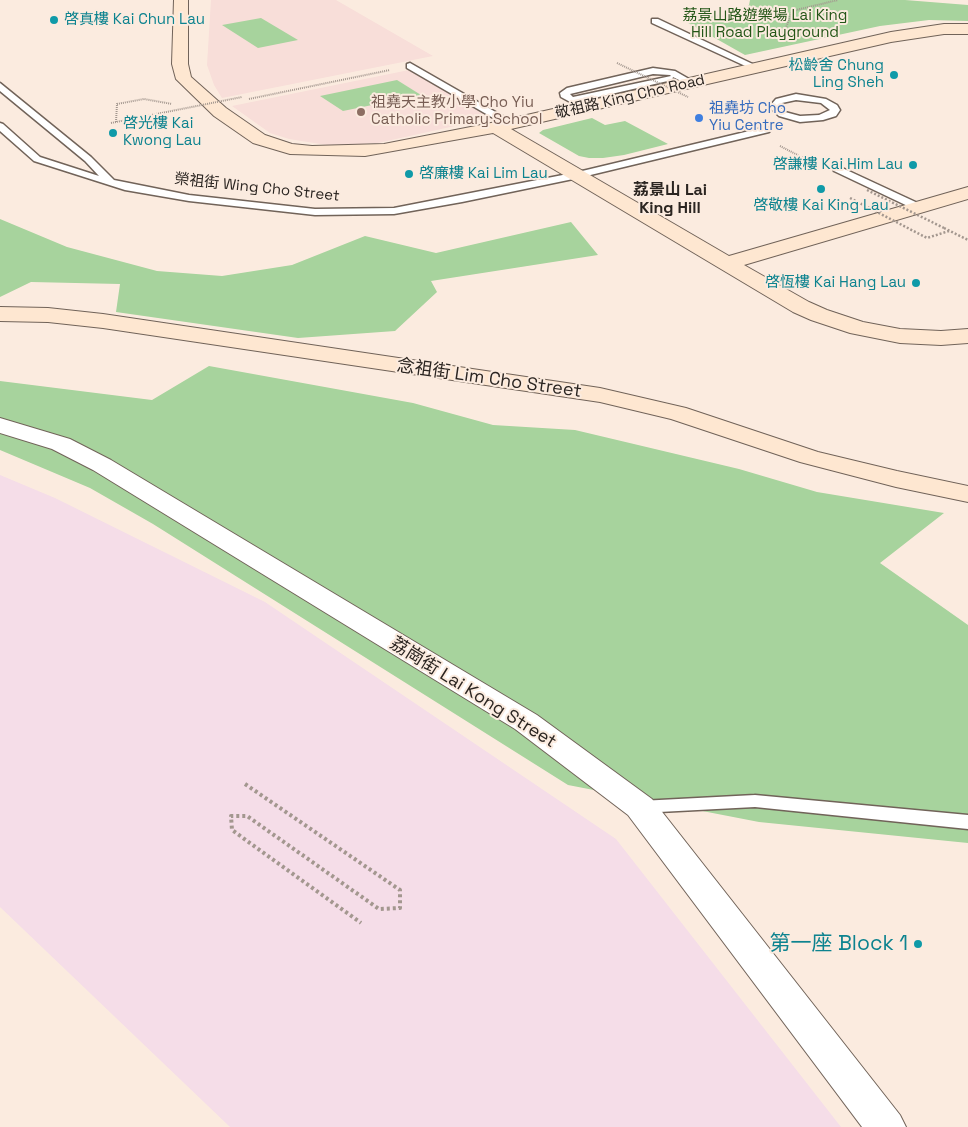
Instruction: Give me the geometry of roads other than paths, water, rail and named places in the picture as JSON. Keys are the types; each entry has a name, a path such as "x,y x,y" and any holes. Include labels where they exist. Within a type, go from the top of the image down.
{"street":[{"name":"敬祖路 King Cho Road","path":"181,0 180,64 184,79 220,112 267,143 290,149 364,151 503,126 579,104 686,85 911,33 968,28"},
{"path":"503,126 578,175 801,307 838,322 900,336 941,338 968,336"},
{"path":"726,263 968,193"},
{"name":"念祖街 Lim Cho Street","path":"0,314 48,315 103,321 600,395 678,413 774,447 816,459 896,479 968,494"},
{"name":"荔崗街 Lai Kong Street","path":"0,425 61,444 102,466 526,722 640,807 886,1127"}],"lane":[{"path":"655,21 757,68"},
{"path":"410,66 503,126"},
{"path":"579,104 566,96 565,93 570,90 653,71 663,71 686,85"},
{"path":"0,86 88,159 112,183"},
{"path":"789,124 833,114 834,107 823,101 805,98 786,98 775,104 776,111 782,114 810,119"},
{"name":"榮祖街 Wing Cho Street","path":"0,126 37,159 58,168 125,187 189,198 315,212 394,211 462,200 578,175 766,130"},
{"path":"838,169 918,207"},
{"path":"640,807 755,801 968,822"}],"place":[{"name":"啓真樓 Kai Chun Lau","path":"54,20"},
{"name":"松齡舍 Chung Ling Sheh","path":"894,75"},
{"name":"祖堯天主教小學 Cho Yiu Catholic Primary School","path":"361,112"},
{"name":"祖堯坊 Cho Yiu Centre","path":"699,118"},
{"name":"啓光樓 Kai Kwong Lau","path":"113,133"},
{"name":"啓謙樓 Kai Him Lau","path":"913,165"},
{"name":"啓廉樓 Kai Lim Lau","path":"409,174"},
{"name":"啓敬樓 Kai King Lau","path":"821,189"},
{"name":"啓恆樓 Kai Hang Lau","path":"916,283"},
{"name":"第一座 Block 1","path":"918,944"}],"district":[{"name":"荔景山 Lai King Hill","path":"670,200"}],"park label":[{"name":"荔景山路遊樂場 Lai King Hill Road Playground","path":"765,24"}]}
